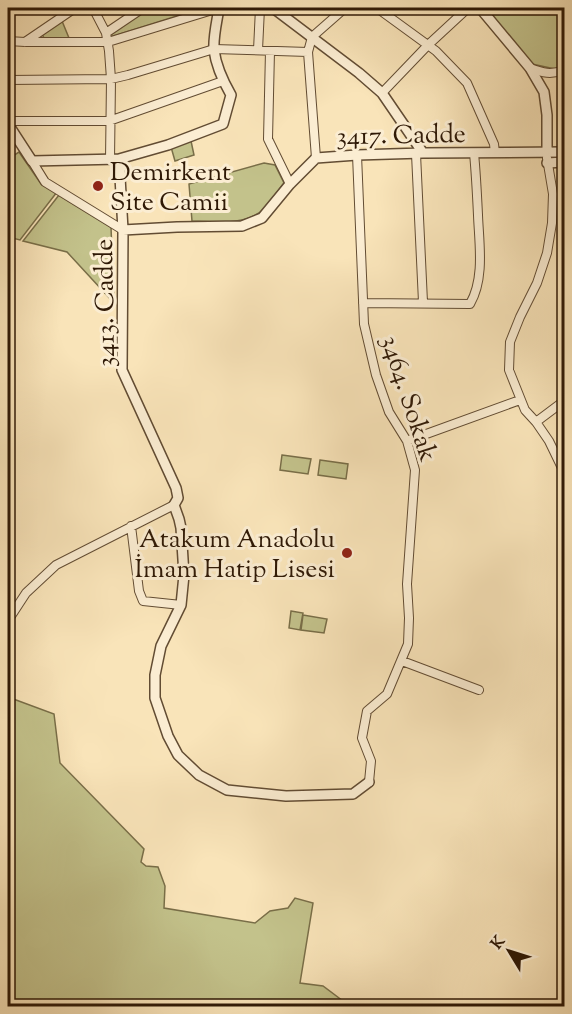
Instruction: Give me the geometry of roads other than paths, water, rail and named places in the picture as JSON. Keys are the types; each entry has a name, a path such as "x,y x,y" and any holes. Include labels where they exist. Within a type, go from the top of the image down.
{"street":[{"path":"25,42 75,8"},
{"path":"93,8 107,37 111,79 109,121 114,159"},
{"path":"107,37 143,8"},
{"path":"8,41 107,37 219,8 214,49 223,81 231,95 223,124 168,145 114,159 32,161"},
{"path":"258,50 260,8"},
{"path":"273,8 360,73 382,93 420,153 423,303"},
{"path":"316,158 308,52 312,37 345,8"},
{"path":"377,8 436,51 467,83 494,144 495,153"},
{"path":"382,93 428,45 468,8"},
{"path":"480,8 530,68 544,92 547,115 547,163 554,194 552,223 547,252 537,283 510,342 509,369 525,410 549,441 564,472"},
{"path":"8,80 111,79 214,49 308,52"},
{"path":"270,51 268,139 290,184"},
{"path":"530,68 555,74 564,70"},
{"path":"8,123 109,121 223,81"},
{"path":"8,123 45,182 123,230"},
{"name":"3417. Cadde","path":"123,230 242,226 262,218 290,184 316,158 420,153 564,152"},
{"path":"363,303 471,304 475,296 480,253 474,153"},
{"name":"3464. Sokak","path":"357,155 364,324 376,375 388,412 407,441 415,470 407,584 408,644 387,694 367,711 362,738 371,761 369,782"},
{"name":"3413. Cadde","path":"114,159 123,230 122,370 176,488 178,498 174,506 179,519 184,561 181,605 161,646 154,675 155,698 168,736 178,755 200,775 227,790 286,796 353,794 369,782"},
{"path":"547,163 564,162"},
{"path":"407,441 520,400"},
{"path":"536,422 564,400"},
{"path":"8,624 26,593 56,565 174,506"},
{"path":"131,526 139,591 143,601 181,605"},
{"path":"402,661 479,690"}],"place":[{"name":"Demirkent Site Camii","path":"98,186"},
{"name":"Atakum Anadolu İmam Hatip Lisesi","path":"347,553"}]}
